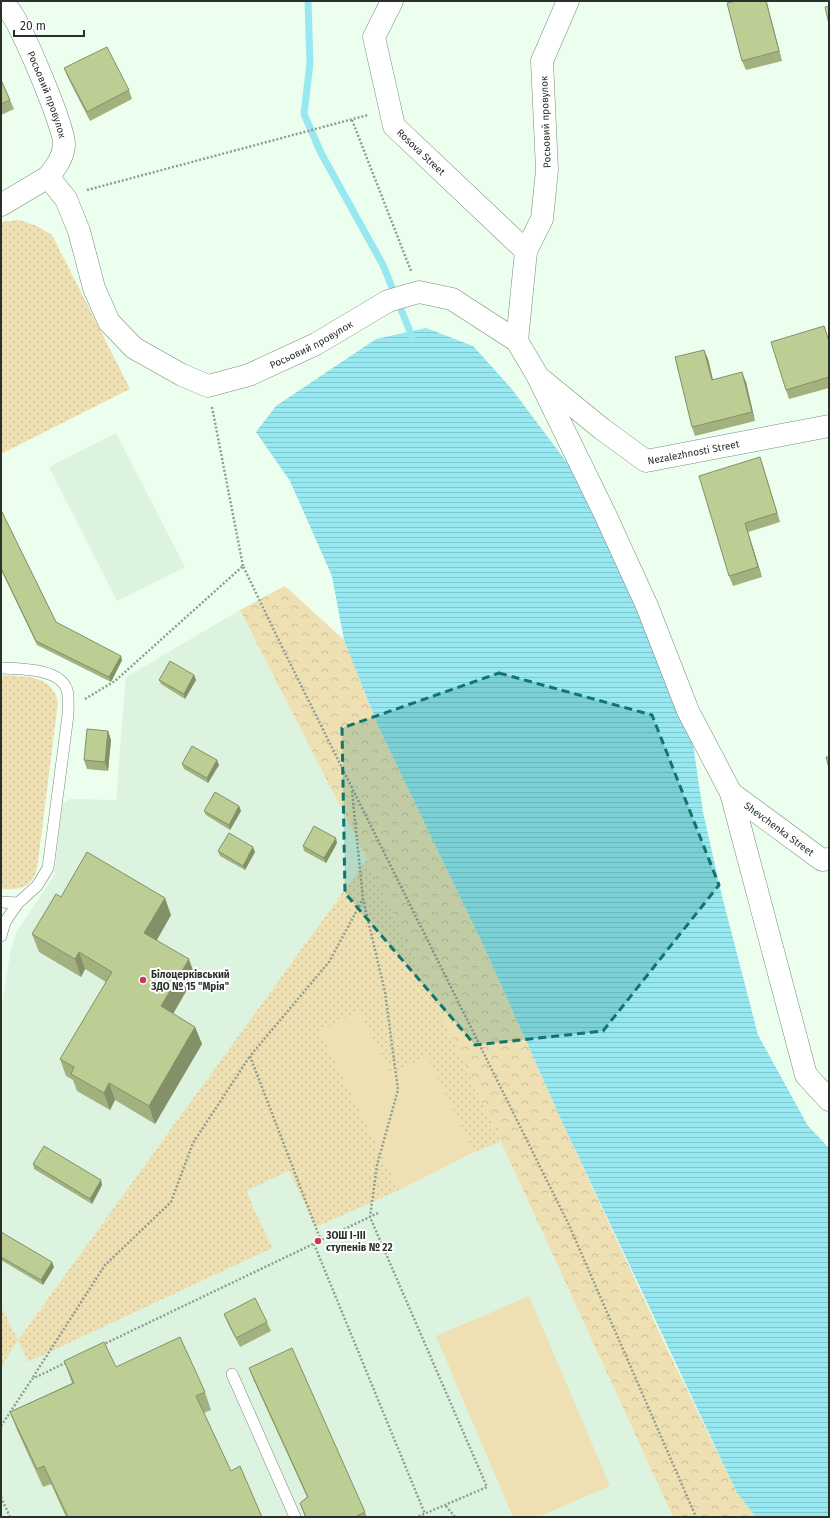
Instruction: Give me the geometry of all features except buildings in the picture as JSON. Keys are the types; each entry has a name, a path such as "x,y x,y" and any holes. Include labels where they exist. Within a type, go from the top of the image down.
{"street":[{"name":"Rosova Street","path":"392,1 374,37 394,126 526,251"},
{"name":"Росьовий провулок","path":"208,386 249,375 302,350 388,301 415,293 452,299 517,341 526,251 542,219 547,170 542,61 568,1"},
{"name":"Росьовий провулок","path":"1,6 9,10 23,33 59,122 65,144 61,160 48,177"},
{"path":"1,205 48,177 63,196 79,231 94,288 109,322 134,348 182,375 208,386"},
{"path":"517,341 537,375 604,512 647,606 688,711 731,793 806,1075 829,1100"},
{"name":"Nezalezhnosti Street","path":"537,375 602,429 646,461 829,426"},
{"name":"Shevchenka Street","path":"731,793 822,860 829,859"}],"lane":[{"path":"1,668 41,672 59,679 67,690 68,709 48,868 37,886 18,904 5,922 1,936"},
{"path":"1,902 18,904"},
{"path":"232,1374 295,1517"}],"path":[{"path":"63,196 390,110"},
{"path":"352,120 415,293"},
{"path":"208,386 243,566 569,1225 696,1517"},
{"path":"68,709 115,681 243,566"},
{"path":"352,788 363,899 386,992 398,1090 377,1165 370,1217 486,1487 446,1506 417,1517"},
{"path":"1,1426 104,1265 171,1202 193,1143 250,1056 329,962 363,899"},
{"path":"250,1056 321,1241"},
{"path":"96,1348 378,1213"},
{"path":"314,1244 425,1514"},
{"path":"32,1379 68,1362"},
{"path":"1,1497 10,1517"},
{"path":"446,1506 455,1517"}],"highlighted area":[{"path":"499,673 652,715 719,885 603,1031 475,1045 345,893 342,728"}],"shaded area":[{"path":"116,433 185,567 117,601 49,467"},
{"name":"ЗОШ І-ІІІ ступенів № 22","path":"240,610 367,859 501,1142 673,1517 1,1517 1,1367 18,1340 1,1306 1,1011 11,948 17,931 54,876 62,805 70,799 116,800 126,677"}],"green space":[{"path":"19,220 37,226 52,235 130,389 1,454 1,222"},
{"path":"285,586 344,640 379,728 486,951 563,1124 663,1340 737,1493 756,1517 673,1517 501,1142 367,859 240,610"},
{"path":"1,675 28,677 44,682 50,686 55,693 58,702 37,869 28,884 24,887 14,889 1,889"},
{"path":"367,859 501,1142 474,1152 427,1057 391,1074 359,1012 320,1032 399,1190 316,1227 289,1171 246,1191 272,1248 28,1362 18,1340"},
{"path":"359,1011 391,1074 427,1056 474,1152 399,1190 320,1032"},
{"path":"529,1296 610,1486 538,1517 513,1517 436,1336"},
{"path":"1,1306 18,1340 1,1367"}],"water":[{"path":"426,328 473,346 511,388 604,512 688,711 703,812 722,896 758,1035 808,1126 829,1148 829,1517 756,1517 737,1493 563,1124 486,951 379,728 344,640 332,576 290,481 256,432 276,406 376,339"}],"waterway":[{"path":"308,1 310,63 304,114 321,153 383,265 413,339"}],"place":[{"name":"Білоцерківський ЗДО № 15 \"Мрія\"","path":"143,980"},
{"name":"ЗОШ І-ІІІ ступенів № 22","path":"318,1241"}]}
